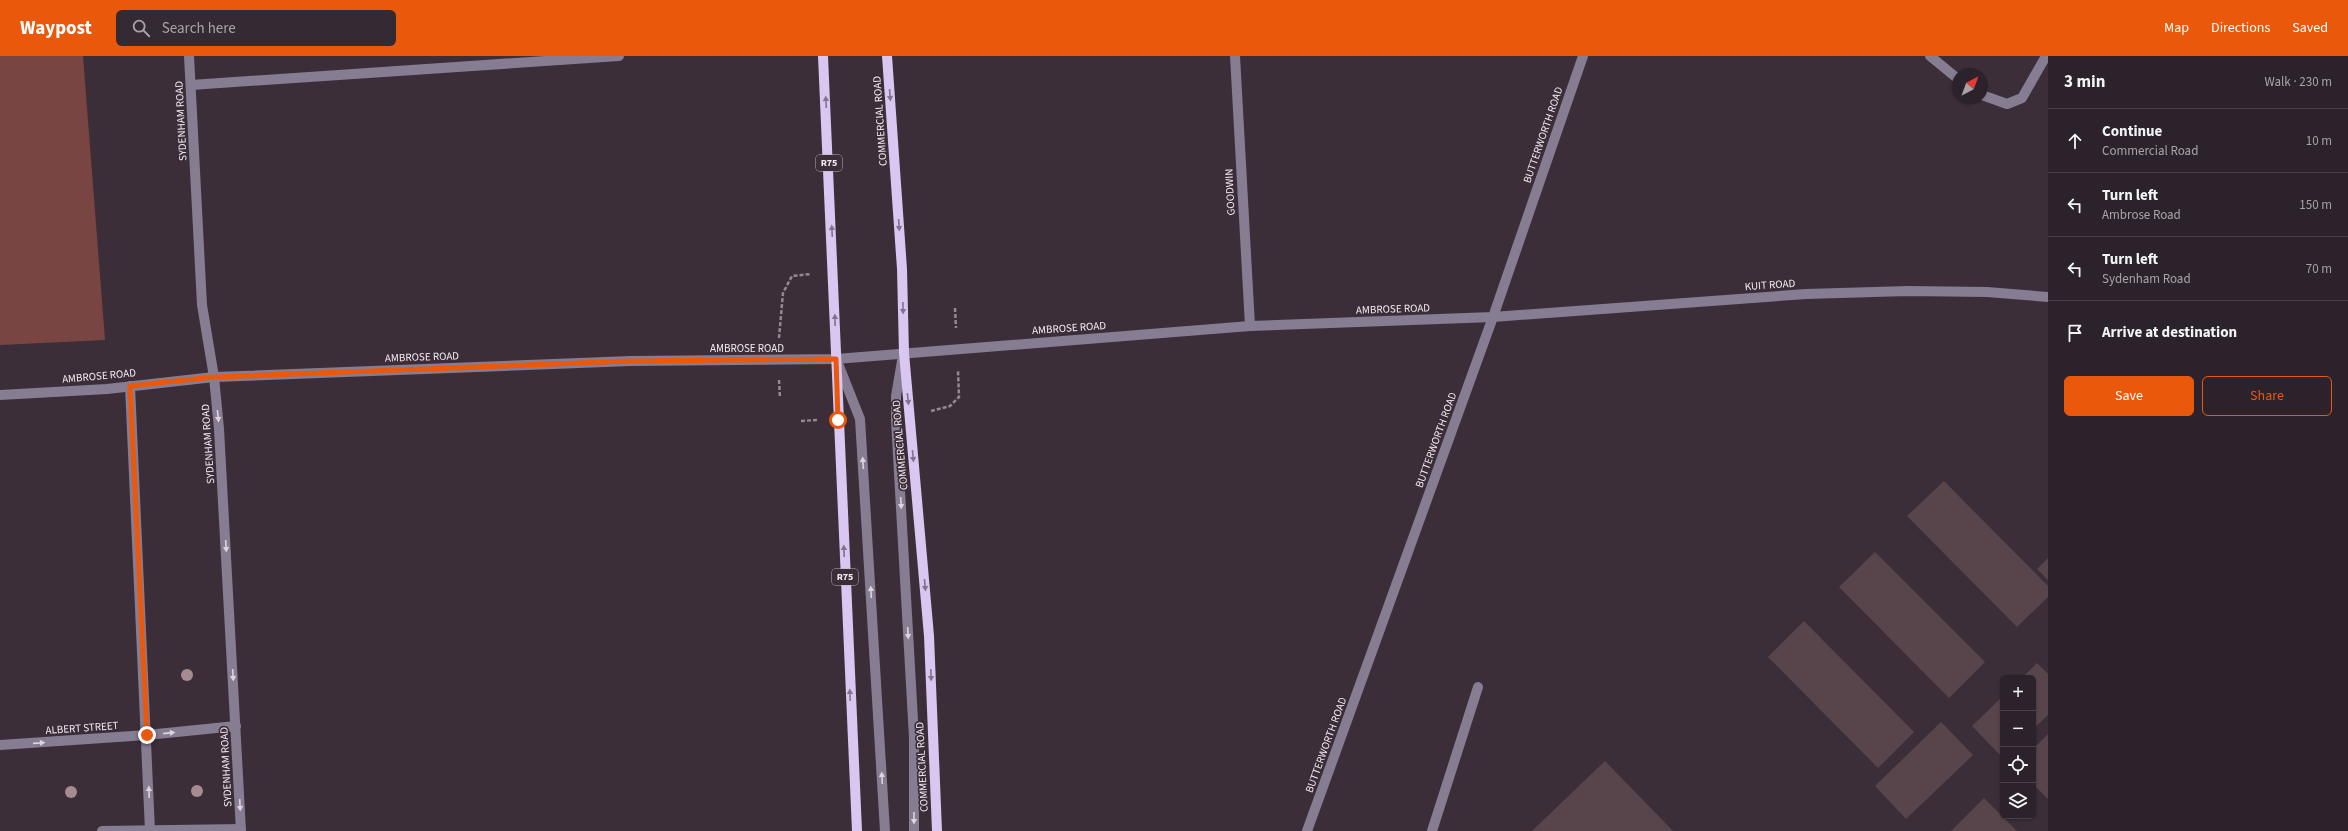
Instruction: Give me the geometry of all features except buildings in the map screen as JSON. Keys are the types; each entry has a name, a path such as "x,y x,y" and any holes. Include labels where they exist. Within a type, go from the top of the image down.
{"main road":[{"name":"R75","path":"823,56 834,270 836,359 857,831"},
{"name":"COMMERCIAL ROAD","path":"887,56 902,269 904,353 929,636 938,831"}],"street":[{"name":"SYDENHAM ROAD","path":"189,56 202,304 214,377 220,436 241,830"},
{"path":"191,85 619,56"},
{"name":"GOODWIN","path":"1235,56 1250,326"},
{"name":"BUTTERWORTH ROAD","path":"1308,831 1493,317 1583,56"},
{"path":"1930,56 1952,74"},
{"path":"1988,98 2007,104 2022,98 2046,56"},
{"name":"KUIT ROAD","path":"1493,317 1806,294 1908,291 1987,292 2048,297"},
{"name":"AMBROSE ROAD","path":"0,395 107,389 214,377 631,361 836,359 1250,326 1493,317"},
{"path":"904,353 896,396 896,420 914,738 914,831"},
{"path":"836,359 860,419 885,831"},
{"path":"130,386 147,735 150,830"},
{"path":"1432,831 1478,687"},
{"name":"ALBERT STREET","path":"0,745 147,735 236,726"},
{"path":"102,831 241,830"}],"shaded area":[{"path":"0,56 83,56 105,340 0,345"}],"route":[{"path":"147,735 130,386 214,377 631,361 836,359 838,420"}]}
